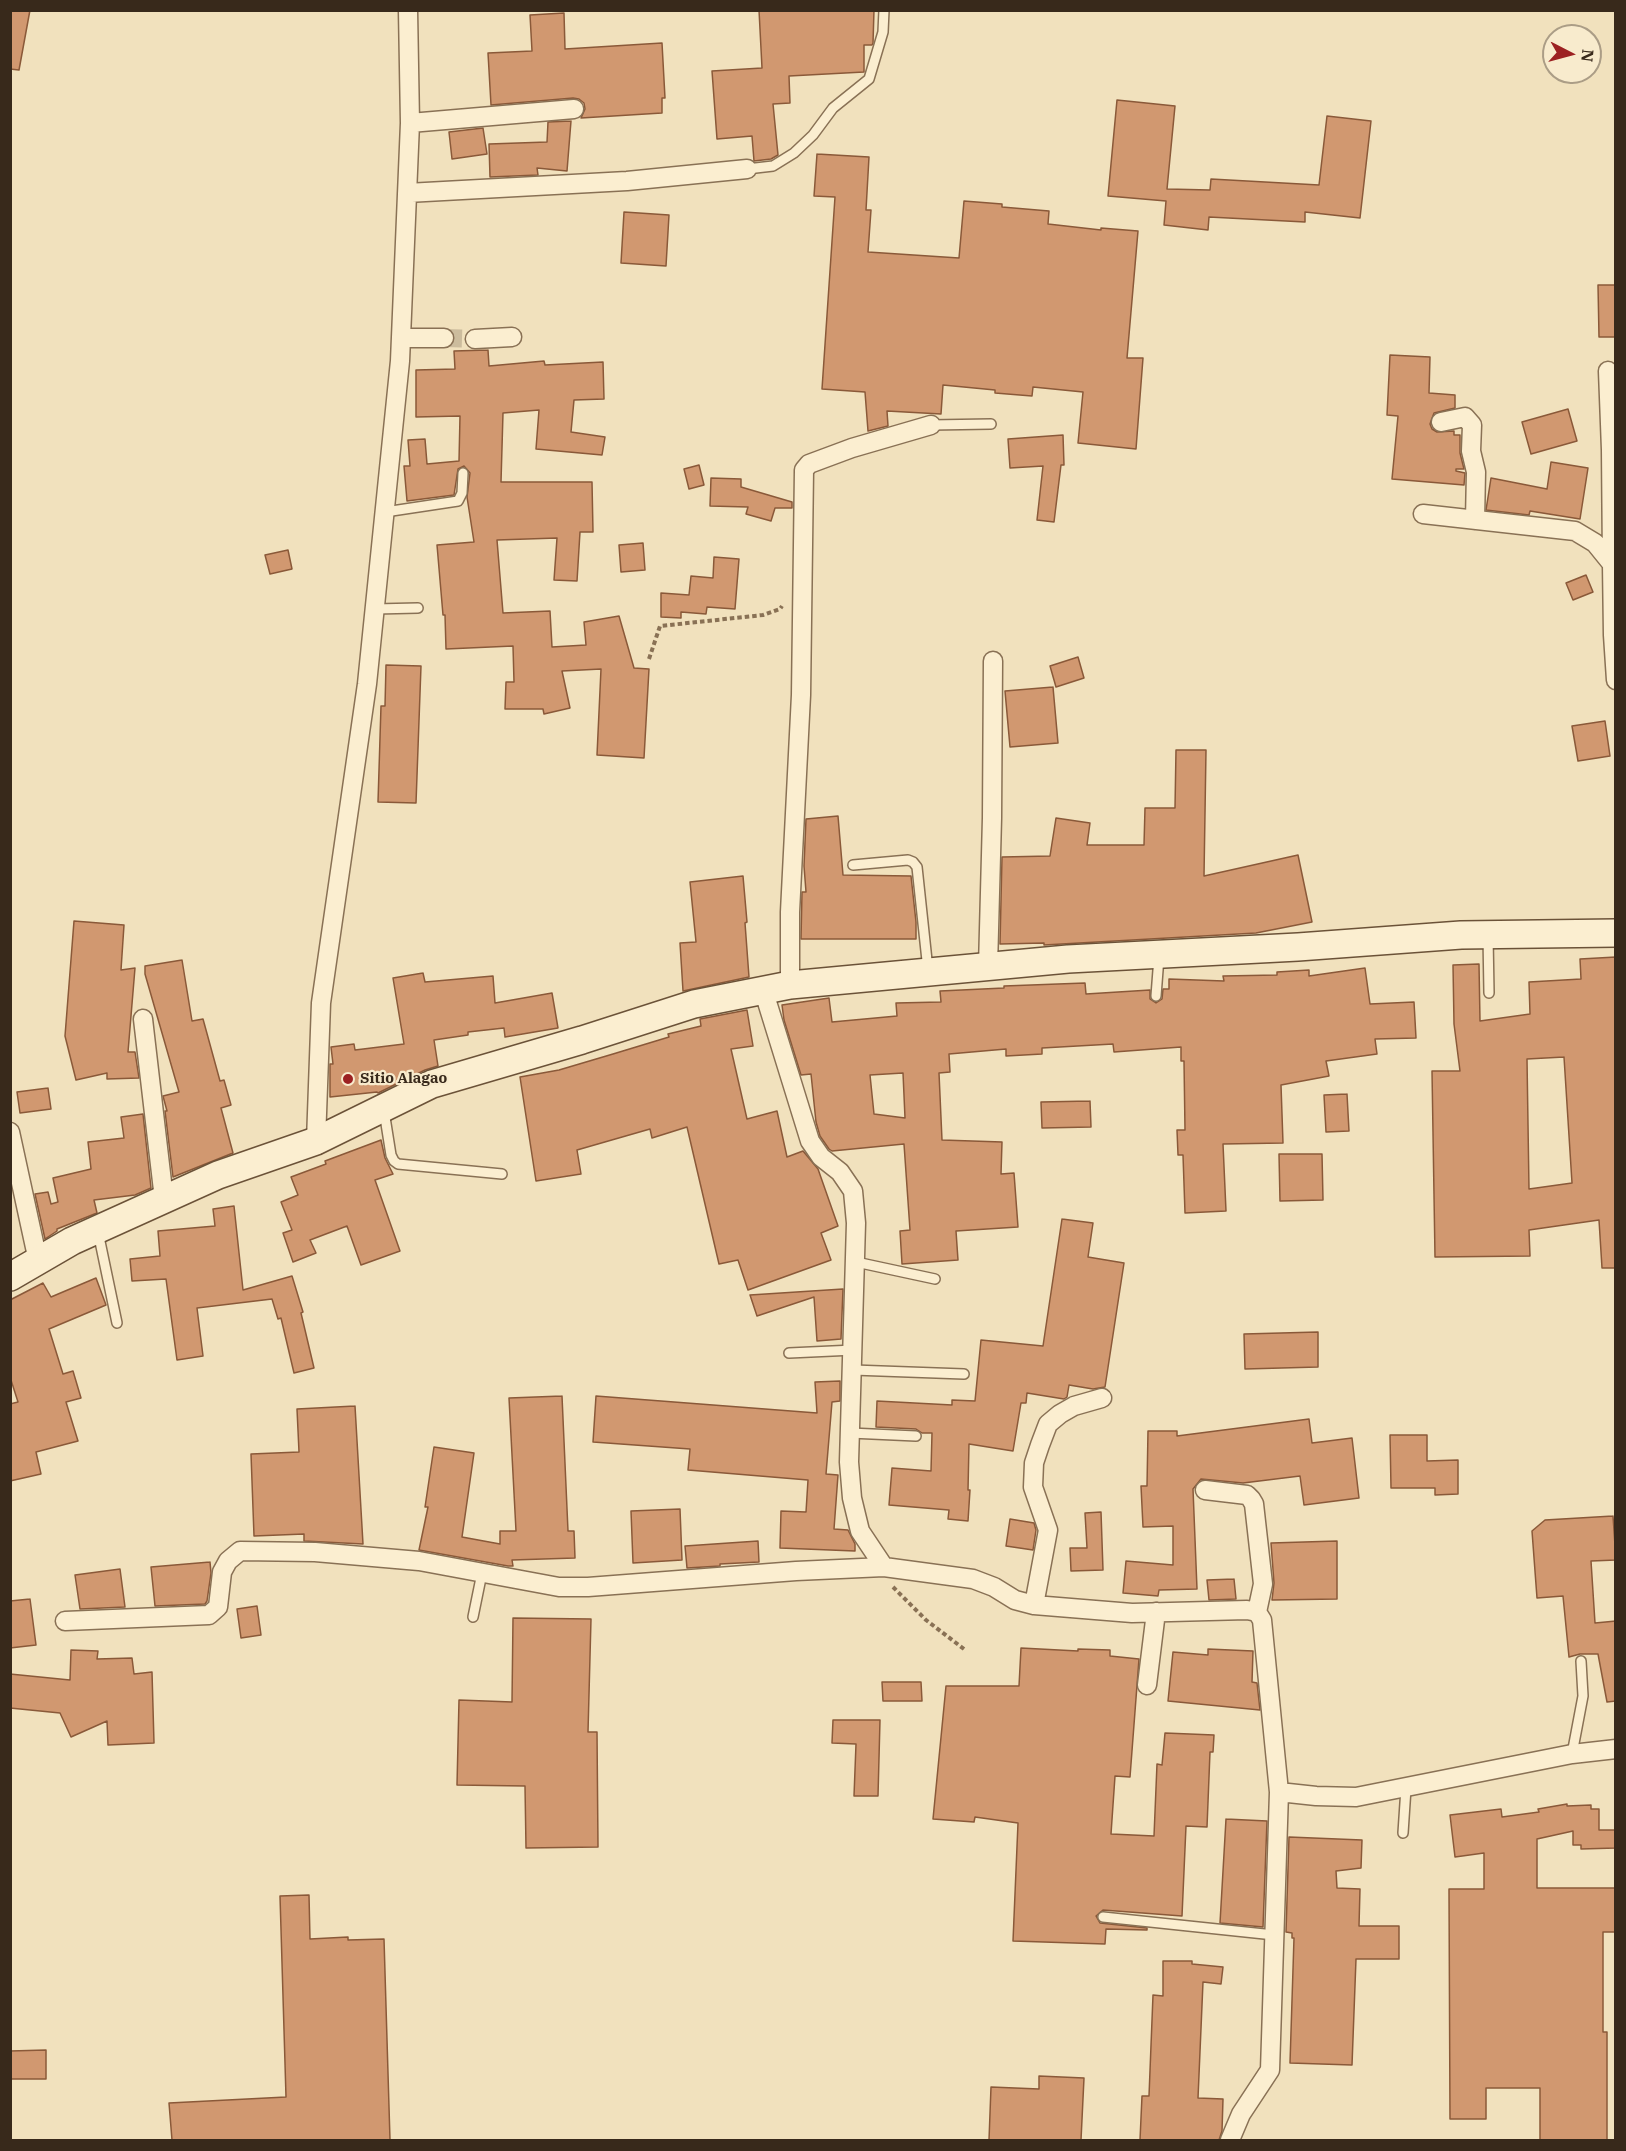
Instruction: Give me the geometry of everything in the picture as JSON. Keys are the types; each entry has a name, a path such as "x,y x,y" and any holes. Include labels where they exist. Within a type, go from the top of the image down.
{"street":[{"path":"316,1141 321,1002 367,684 401,338 410,123 408,10"},
{"path":"410,123 574,109"},
{"path":"407,193 627,181 747,169"},
{"path":"475,339 512,337"},
{"path":"401,338 444,338"},
{"path":"1608,371 1613,450 1612,635 1616,680"},
{"path":"1441,423 1465,417 1472,425 1471,451 1476,472 1475,520"},
{"path":"790,985 790,912 801,695 804,470 809,464 852,448 931,425"},
{"path":"1423,514 1575,531 1595,543 1612,564"},
{"path":"988,967 993,661"},
{"path":"10,1277 72,1240 218,1175 316,1141 432,1084 694,1004 763,989 1068,959 1488,934 1616,933"},
{"path":"763,989 810,1141 821,1157 840,1172 853,1191 856,1262 849,1462 852,1498 860,1531 884,1567"},
{"path":"143,1019 164,1199"},
{"path":"10,1132 38,1261"},
{"path":"1034,1605 1048,1530 1034,1488 1034,1462 1048,1424 1074,1406 1102,1398"},
{"path":"1205,1490 1246,1496 1254,1504 1263,1584 1257,1612 1262,1620 1279,1792 1270,2070 1242,2114 1230,2140"},
{"path":"65,1621 209,1615 218,1607 222,1572 228,1561 240,1551 315,1552 419,1561 559,1587 884,1567 973,1579 994,1587 1015,1600 1034,1605 1132,1613 1247,1610 1257,1612"},
{"path":"1147,1685 1156,1612"},
{"path":"1279,1792 1356,1797 1572,1754 1616,1749"}],"lane":[{"path":"747,169 773,166 794,153 813,135 833,108 869,79 883,32 884,10"},
{"path":"931,425 991,424"},
{"path":"385,512 458,501 462,493 463,473"},
{"path":"375,609 418,608"},
{"path":"853,865 908,860 917,867 929,972"},
{"path":"1488,934 1489,993"},
{"path":"1156,996 1160,954"},
{"path":"384,1108 391,1155 398,1164 501,1174"},
{"path":"97,1229 117,1323"},
{"path":"856,1262 935,1279"},
{"path":"789,1353 854,1350"},
{"path":"853,1370 964,1374"},
{"path":"850,1433 916,1436"},
{"path":"473,1617 482,1573"},
{"path":"1572,1754 1582,1711 1581,1660"},
{"path":"1403,1833 1406,1788"},
{"path":"1103,1917 1274,1935"}],"path":[{"path":"649,659 660,626 763,615 780,609 789,592 803,586"},
{"path":"884,1567 890,1583 898,1593 926,1620 964,1649"}],"building":[{"path":"10,10 30,10 19,70 10,69"},
{"path":"759,10 874,10 873,43 864,45 864,72 789,76 790,103 773,104 778,155 771,159 754,161 752,136 717,139 712,71 762,68"},
{"path":"564,13 565,49 662,43 665,98 662,98 662,113 581,118 585,109 584,103 573,98 491,105 488,53 532,51 530,15"},
{"path":"1117,100 1175,106 1167,189 1210,190 1211,179 1319,185 1327,116 1371,121 1360,218 1305,212 1305,222 1209,217 1208,230 1164,225 1166,201 1108,196"},
{"path":"571,121 567,171 537,168 538,175 490,177 489,144 547,142 548,122"},
{"path":"483,128 487,154 452,159 449,132"},
{"path":"817,154 869,157 866,210 871,210 868,252 959,258 964,201 1049,211 1048,224 1101,230 1101,228 1138,231 1127,358 1143,358 1136,449 1078,443 1083,392 1033,387 1032,396 943,385 941,414 887,411 888,426 868,431 865,392 822,389 835,197 814,196"},
{"path":"624,212 669,215 666,266 621,263"},
{"path":"1598,285 1616,285 1616,337 1599,337"},
{"path":"488,350 489,366 544,361 545,365 603,362 604,399 574,400 571,432 605,437 602,455 536,449 539,410 503,413 501,482 592,482 593,532 580,532 577,581 554,580 557,538 497,540 503,613 550,611 552,647 586,645 584,622 619,616 634,668 649,669 644,758 597,755 601,669 562,671 570,708 544,714 543,709 505,709 506,682 514,682 513,646 446,649 445,615 443,615 437,545 474,542 467,497 470,473 464,466 458,469 454,495 407,501 404,466 410,466 408,440 425,439 427,464 459,461 460,416 416,417 416,370 455,369 454,351"},
{"path":"1390,355 1430,357 1429,393 1455,395 1455,408 1434,413 1430,424 1437,432 1454,431 1454,435 1460,435 1460,453 1464,469 1456,469 1456,471 1465,473 1464,485 1392,479 1398,416 1387,415"},
{"path":"1568,409 1577,441 1531,454 1522,422"},
{"path":"1063,435 1064,465 1061,465 1054,522 1037,520 1043,466 1010,468 1008,439"},
{"path":"1551,462 1588,468 1580,519 1530,511 1529,515 1486,510 1491,478 1547,489"},
{"path":"699,465 704,485 689,489 684,469"},
{"path":"711,478 741,479 741,487 792,502 792,508 775,508 771,521 746,514 748,507 710,506"},
{"path":"643,543 645,570 621,572 619,545"},
{"path":"288,550 292,569 270,574 265,555"},
{"path":"714,557 739,559 735,609 707,607 706,614 681,612 681,618 661,617 661,593 689,595 691,576 713,578"},
{"path":"1586,575 1593,592 1573,600 1566,583"},
{"path":"1078,657 1084,678 1056,687 1050,666"},
{"path":"386,665 421,666 416,803 378,802 381,706 385,706"},
{"path":"1053,687 1058,743 1010,747 1005,691"},
{"path":"1605,721 1610,756 1578,761 1572,726"},
{"path":"1176,750 1206,750 1204,876 1298,855 1312,922 1256,933 1044,945 1044,943 1000,944 1002,857 1050,856 1056,818 1090,823 1087,845 1144,845 1145,808 1175,808"},
{"path":"838,816 843,875 911,876 916,939 801,939 802,892 806,892 804,866 806,819"},
{"path":"743,876 749,977 683,991 680,943 696,942 690,882"},
{"path":"74,921 124,925 121,970 135,968 128,1052 135,1052 139,1078 107,1079 107,1073 76,1080 65,1036"},
{"path":"1616,957 1616,1268 1602,1268 1599,1220 1529,1230 1530,1256 1435,1257 1432,1071 1460,1071 1454,1024 1453,965 1479,964 1480,1021 1530,1014 1529,982 1581,979 1580,959","holes":["1564,1057 1572,1183 1529,1189 1527,1059"]},
{"path":"182,960 192,1021 203,1019 220,1081 224,1080 231,1105 221,1108 233,1153 173,1177 165,1111 167,1111 163,1096 179,1092 145,974 145,966"},
{"path":"1365,968 1370,1004 1414,1002 1416,1038 1375,1039 1377,1054 1326,1061 1329,1076 1281,1085 1283,1143 1223,1144 1226,1211 1185,1213 1183,1155 1178,1155 1177,1130 1185,1130 1184,1061 1181,1061 1181,1047 1114,1052 1113,1044 1042,1048 1042,1054 1006,1056 1006,1049 949,1054 950,1072 939,1073 942,1140 1002,1142 1001,1174 1014,1173 1018,1227 956,1231 958,1260 902,1264 900,1231 910,1230 904,1144 832,1151 829,1149 820,1136 816,1122 811,1074 801,1075 784,1020 782,1005 829,998 832,1022 897,1016 896,1003 941,1002 940,991 1085,983 1086,994 1150,990 1150,999 1156,1003 1162,999 1163,989 1169,989 1169,979 1224,981 1223,976 1277,975 1277,972 1309,970 1309,976","holes":["903,1073 905,1118 874,1114 870,1075"]},
{"path":"423,973 425,982 493,976 495,1003 552,993 558,1028 505,1037 504,1028 468,1032 468,1035 434,1040 438,1066 378,1093 330,1097 330,1064 333,1064 331,1047 354,1044 355,1050 404,1044 393,978"},
{"path":"747,1010 753,1046 731,1049 747,1119 777,1111 787,1157 803,1151 818,1169 838,1226 821,1233 831,1260 748,1290 738,1260 719,1264 687,1127 652,1138 650,1129 577,1150 581,1174 536,1181 520,1077 559,1070 669,1037 668,1034 701,1026 700,1019"},
{"path":"48,1088 51,1109 20,1113 17,1092"},
{"path":"1347,1094 1349,1131 1326,1132 1324,1095"},
{"path":"1090,1101 1091,1127 1042,1128 1041,1102"},
{"path":"143,1114 151,1188 135,1195 94,1200 97,1213 57,1229 45,1239 35,1194 48,1192 51,1204 58,1202 53,1178 91,1169 88,1142 124,1138 121,1117"},
{"path":"381,1140 385,1158 393,1174 375,1180 400,1251 361,1265 347,1226 310,1240 316,1253 293,1262 283,1233 292,1230 281,1202 298,1195 291,1177 326,1164 325,1161"},
{"path":"1279,1154 1322,1154 1323,1200 1280,1201"},
{"path":"234,1206 243,1290 292,1276 303,1312 301,1313 314,1368 294,1373 281,1318 278,1319 272,1299 197,1308 203,1356 177,1360 166,1279 132,1281 130,1259 160,1256 158,1231 215,1226 213,1209"},
{"path":"1062,1219 1093,1223 1088,1257 1124,1263 1105,1387 1093,1389 1069,1385 1067,1397 1064,1399 1027,1393 1026,1403 1021,1403 1013,1451 969,1444 968,1521 948,1519 949,1510 889,1505 892,1468 931,1471 932,1433 922,1433 916,1429 876,1427 877,1401 952,1405 952,1400 975,1401 981,1340 1043,1346"},
{"path":"96,1278 106,1305 49,1329 63,1374 73,1371 81,1398 66,1402 78,1441 36,1452 41,1474 10,1481 10,1404 18,1402 10,1377 10,1300 43,1283 51,1297"},
{"path":"843,1289 841,1339 817,1341 814,1297 757,1316 750,1295"},
{"path":"1318,1332 1318,1367 1245,1369 1244,1334"},
{"path":"840,1381 840,1401 832,1402 826,1474 838,1475 834,1529 848,1530 855,1544 855,1551 780,1548 781,1511 806,1512 808,1480 688,1470 690,1449 593,1442 596,1396 817,1413 815,1382"},
{"path":"562,1396 568,1531 574,1531 575,1558 512,1560 513,1566 508,1566 419,1550 428,1507 425,1507 434,1447 474,1453 462,1537 500,1544 500,1531 516,1531 509,1398"},
{"path":"355,1406 363,1544 304,1541 304,1534 254,1536 251,1454 299,1452 297,1409"},
{"path":"1309,1419 1312,1443 1352,1438 1359,1498 1304,1505 1300,1476 1243,1483 1201,1479 1193,1489 1197,1589 1159,1590 1158,1596 1123,1593 1126,1561 1173,1565 1173,1526 1143,1527 1141,1486 1147,1486 1148,1431 1177,1431 1177,1436"},
{"path":"1390,1435 1427,1435 1427,1461 1458,1460 1458,1494 1435,1495 1435,1488 1391,1488"},
{"path":"680,1509 682,1560 633,1563 631,1511"},
{"path":"1101,1512 1103,1570 1071,1571 1070,1548 1087,1548 1085,1513"},
{"path":"1613,1516 1616,1560 1591,1561 1595,1623 1616,1621 1616,1701 1607,1702 1598,1654 1580,1654 1569,1657 1563,1596 1537,1598 1532,1531 1545,1520"},
{"path":"1010,1519 1034,1523 1036,1530 1033,1550 1006,1546"},
{"path":"758,1541 759,1562 687,1568 685,1546"},
{"path":"1337,1541 1337,1599 1272,1600 1274,1583 1271,1543"},
{"path":"210,1562 211,1573 205,1604 155,1606 151,1567"},
{"path":"120,1569 125,1607 80,1609 75,1575"},
{"path":"1234,1579 1236,1599 1209,1600 1207,1580"},
{"path":"30,1599 36,1645 10,1648 10,1601"},
{"path":"257,1606 261,1635 241,1638 237,1609"},
{"path":"513,1618 591,1619 588,1732 597,1732 598,1847 526,1848 525,1786 457,1785 459,1700 512,1702"},
{"path":"1021,1648 1110,1650 1110,1656 1139,1659 1130,1777 1115,1776 1111,1834 1154,1836 1157,1764 1162,1765 1165,1733 1214,1735 1213,1752 1210,1752 1207,1827 1186,1826 1182,1916 1103,1910 1096,1916 1100,1923 1147,1928 1147,1930 1106,1929 1105,1944 1013,1941 1018,1823 975,1817 974,1822 933,1819 946,1686 1019,1686"},
{"path":"1208,1649 1253,1651 1252,1682 1257,1683 1260,1710 1168,1701 1173,1652 1208,1655"},
{"path":"71,1650 98,1651 97,1659 132,1658 134,1674 152,1672 154,1743 108,1745 107,1721 71,1737 60,1713 10,1708 10,1674 70,1680"},
{"path":"882,1682 921,1682 922,1701 883,1701"},
{"path":"833,1720 880,1720 878,1796 854,1796 856,1744 832,1743"},
{"path":"1567,1804 1567,1806 1591,1805 1591,1809 1599,1809 1599,1830 1616,1830 1616,1848 1581,1849 1581,1845 1573,1845 1573,1831 1537,1839 1537,1888 1616,1888 1616,1932 1603,1932 1603,2032 1607,2032 1607,2140 1540,2140 1540,2088 1486,2088 1486,2119 1450,2119 1449,1889 1484,1889 1484,1853 1455,1857 1450,1815 1501,1809 1502,1817 1539,1812 1538,1809"},
{"path":"1226,1819 1267,1821 1263,1927 1220,1923"},
{"path":"1289,1837 1362,1840 1361,1868 1336,1871 1337,1888 1360,1889 1359,1926 1399,1926 1399,1959 1356,1959 1352,2065 1290,2063 1294,1938 1292,1938 1292,1933 1286,1932"},
{"path":"309,1895 310,1939 348,1937 348,1940 384,1939 390,2140 172,2140 169,2103 286,2097 280,1896"},
{"path":"1163,1961 1192,1961 1192,1964 1223,1967 1221,1984 1203,1982 1198,2098 1223,2099 1222,2131 1219,2140 1140,2140 1142,2096 1149,2096 1153,1995 1163,1996"},
{"path":"46,2050 46,2079 10,2079 10,2051"},
{"path":"1039,2076 1084,2078 1081,2140 989,2140 991,2087 1039,2089"}],"tunnel":[{"path":"444,338 475,339"}],"place":[{"name":"Sitio Alagao","path":"348,1079"}]}
